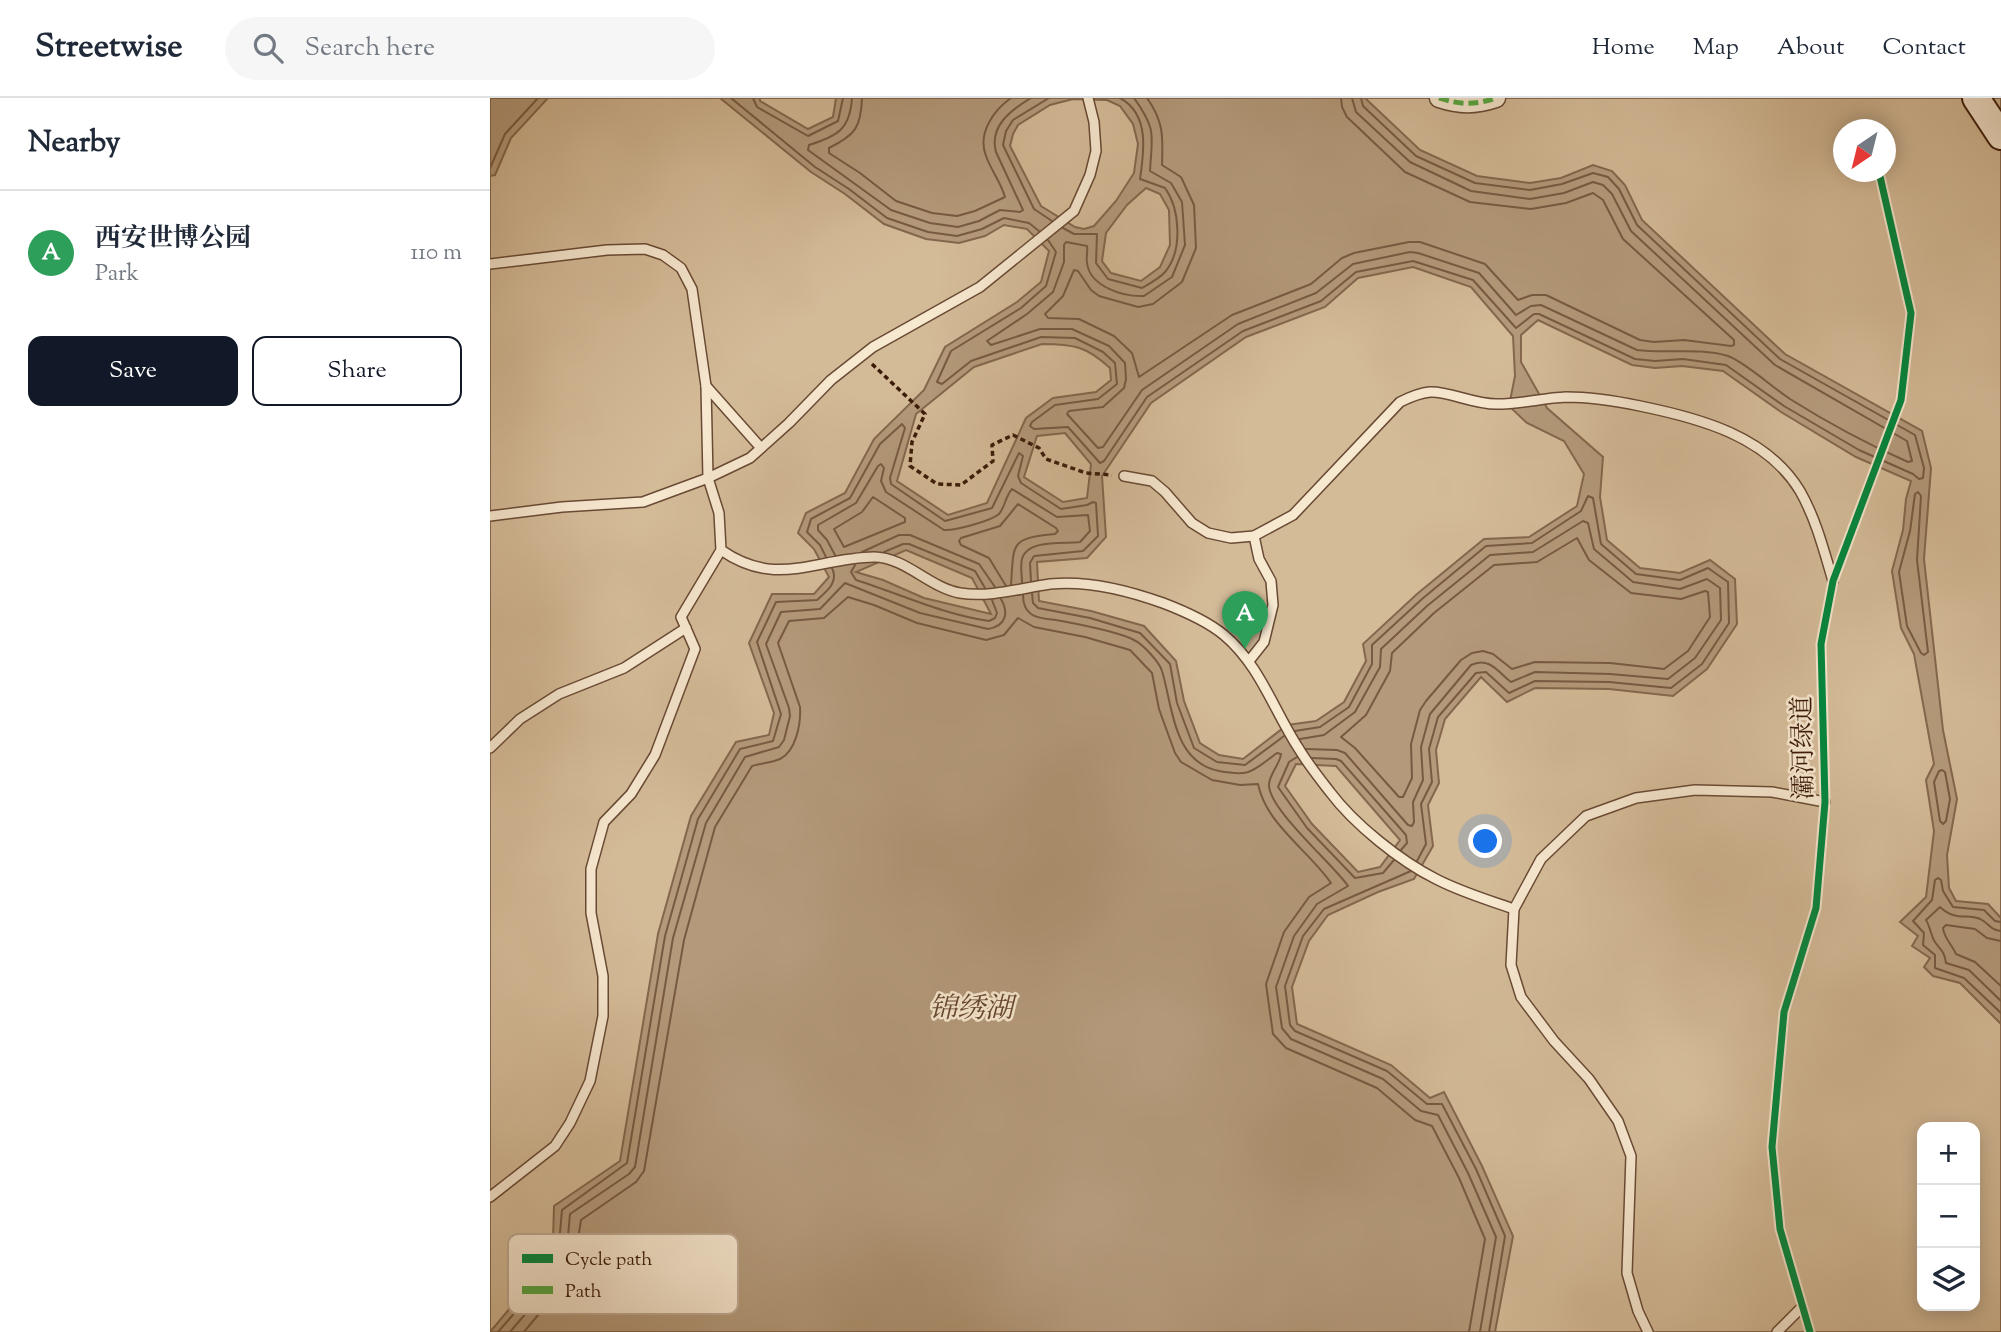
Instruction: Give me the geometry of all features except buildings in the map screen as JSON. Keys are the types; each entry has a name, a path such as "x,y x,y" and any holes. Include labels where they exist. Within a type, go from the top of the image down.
{"street":[{"path":"1439,98 1455,104 1478,104 1496,98"},
{"path":"1976,98 2001,136"}],"lane":[{"path":"490,516 643,502 708,478 750,458 831,380 866,353 980,287 1074,211 1090,176 1096,151 1094,122 1088,98"},
{"path":"490,264 607,250 645,249 663,255 681,268 692,289 706,386 708,478 719,513 721,550 681,617 695,649 672,713 655,755 631,794 604,821 592,869 591,913 603,976 603,1016 590,1081 570,1123 555,1146 490,1197"},
{"path":"706,386 761,448"},
{"path":"1124,476 1152,481 1192,523 1208,533 1231,538 1254,536 1293,515 1400,402 1416,395 1432,392 1479,404 1499,405 1567,397 1610,400 1708,423 1738,436 1772,458 1799,489 1814,520 1833,581"},
{"path":"1249,661 1264,642 1273,605 1271,581 1259,559 1254,536"},
{"path":"721,550 751,566 777,570 802,569 876,557 909,568 940,587 962,594 1072,582 1115,588 1195,616 1224,634 1249,661 1298,748 1332,795 1367,830 1434,878 1514,909"},
{"path":"490,748 520,719 559,694 624,668 686,628"},
{"path":"1648,1332 1638,1311 1627,1273 1631,1156 1611,1110 1589,1079 1554,1041 1521,997 1511,965 1514,909 1541,859 1586,816 1598,811 1636,799 1695,790 1772,792 1825,802"},
{"path":"1777,1332 1802,1307"}],"path":[{"path":"866,353 875,369 925,414 912,442 910,466 937,484 961,485 992,461 992,445 1013,435 1039,449 1046,459 1086,473 1124,476"}],"shaded area":[{"path":"490,98 2001,98 2001,1332 490,1332"}],"water":[{"path":"490,98 548,98 511,138 495,175 490,176"},
{"name":"锦绣湖","path":"720,98 760,98 760,101 808,129 833,117 836,98 1365,98 1420,150 1477,176 1530,183 1561,178 1593,165 1612,171 1625,185 1642,220 1785,354 1922,431 1931,468 1924,559 1943,730 1957,799 1947,855 1949,888 1956,901 1988,904 2001,918 2001,1024 1960,983 1933,976 1924,967 1930,958 1912,946 1918,936 1900,922 1926,897 1934,831 1926,780 1934,764 1914,654 1901,628 1892,571 1903,530 1911,481 1856,457 1781,412 1723,371 1682,366 1655,368 1632,365 1538,320 1521,335 1521,362 1547,408 1603,457 1600,497 1607,540 1640,568 1680,573 1710,560 1735,579 1737,624 1707,669 1673,696 1609,689 1535,688 1507,702 1481,677 1445,719 1436,750 1439,783 1428,805 1433,846 1414,879 1328,915 1309,941 1292,987 1297,1024 1391,1065 1430,1098 1444,1092 1482,1166 1513,1236 1495,1332 490,1332 508,1310 508,1314 738,1314 738,1234 553,1234 554,1206 620,1161 658,934 691,816 736,742 769,735 774,713 749,643 772,594 814,594 829,577 814,549 798,533 806,513 845,493 874,439 924,390 945,347 1017,302 1041,282 1049,251 1027,229 1004,225 985,236 959,243 926,239 884,224 811,172","holes":["1073,99 1107,100 1120,106 1133,124 1138,144 1134,173 1116,201 1094,226 1084,229 1075,227 1041,206 1010,146 1018,125 1050,105","1146,188 1160,194 1169,210 1170,245 1160,267 1141,281 1111,273 1102,261 1106,233 1127,205","1413,267 1471,287 1513,336 1515,376 1509,406 1527,423 1564,441 1584,474 1577,506 1529,537 1484,539 1417,594 1363,644 1366,661 1344,702 1316,721 1287,725 1243,759 1219,755 1200,743 1184,701 1176,661 1144,626 1091,611 1039,601 1037,562 1087,558 1106,537 1102,476 1151,403 1246,337 1325,307 1358,278","1042,344 1062,345 1079,348 1094,355 1110,368 1111,380 1096,392 1053,398 1026,418 987,503 948,515 897,481 916,414 974,367","1065,433 1091,464 1087,498 1063,502 1024,477 1037,436","906,550 972,578 991,614 924,598 883,580 856,572","1296,764 1336,766 1400,840 1380,867 1358,872 1312,824 1285,786"]}],"marked path":[{"path":"1439,98 1468,103 1496,98"}],"cycle path":[{"name":"灞河绿道","path":"1810,1332 1780,1229 1772,1147 1784,1012 1816,908 1825,802 1821,644 1833,581 1901,400 1911,313 1881,182"}],"place":[{"name":"西安世博公园","path":"1245,649"}]}
